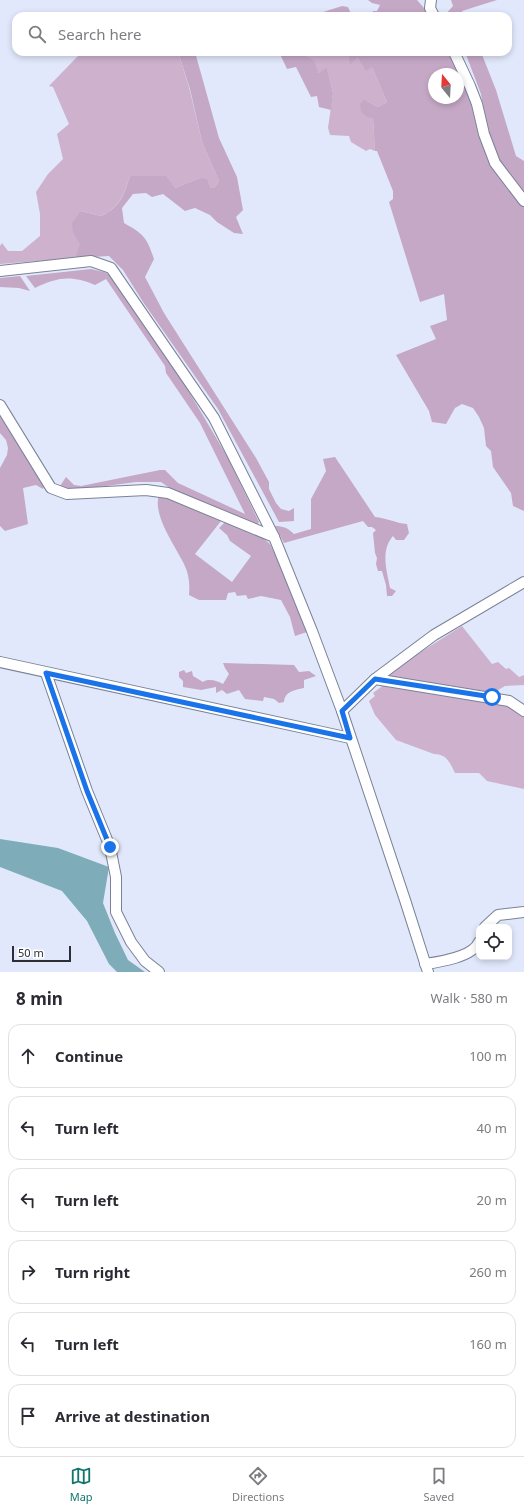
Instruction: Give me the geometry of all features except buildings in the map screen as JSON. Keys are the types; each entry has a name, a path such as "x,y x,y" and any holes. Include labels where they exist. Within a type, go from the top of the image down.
{"street":[{"path":"431,0 430,8 432,12"},
{"path":"456,56 477,104 484,134 495,163 524,201"},
{"path":"0,271 91,261 111,268 214,418 274,537 342,711 426,968 458,958 476,948"},
{"path":"0,405 51,488 67,494 146,490 168,493 274,537"},
{"path":"342,711 375,679 434,635 524,582"},
{"path":"0,662 350,738"},
{"path":"46,673 87,791 110,847 116,877 116,912 131,942 145,961 159,972"},
{"path":"375,679 509,701 524,711"},
{"path":"488,924 498,915 524,912"}],"shaded area":[{"path":"368,0 417,0 428,12 373,12 377,11 380,5 372,3"},
{"path":"451,0 497,0 462,12 448,12 453,6"},
{"path":"342,6 348,7 350,12 323,12"},
{"path":"179,56 189,87 202,142 219,181 214,188 210,188 200,178 175,188 130,176 120,200 108,212 101,216 81,211 73,233 81,244 75,258 0,264 0,246 2,243 8,251 22,251 40,236 40,214 36,192 48,174 63,159 57,134 69,124 53,87 49,86 77,57"},
{"path":"179,56 196,56 219,138 237,177 243,210 236,217 243,234 234,233 217,222 210,215 195,208 185,211 163,194 152,197 146,193 133,194 122,208 124,223 136,230 147,241 154,259 145,277 164,313 256,458 269,482 269,489 276,503 281,509 289,511 294,508 294,521 279,522 218,409 143,302 123,270 109,256 75,258 80,244 73,233 72,223 81,211 101,216 113,208 123,195 130,176 166,176 175,188 200,178 207,179 210,188 214,188 219,181 202,142 190,89"},
{"path":"281,56 304,56 314,60 318,73 327,68 333,93 331,110 319,107 317,96 311,97 296,67 287,69"},
{"path":"303,56 348,56 350,63 358,58 372,67 387,102 378,107 367,101 373,118 375,151 370,149 366,151 351,142 349,136 330,135 328,128 333,93 327,69 318,73"},
{"path":"348,56 453,56 457,68 428,68 428,104 464,104 464,84 472,104 479,130 524,206 524,511 513,506 511,493 493,467 491,451 486,446 484,428 473,408 462,404 455,408 446,424 432,422 429,411 396,355 436,339 430,326 447,320 444,294 420,302 389,202 393,199 393,191 377,151 375,151 373,118 367,117 361,112 360,104 364,100 378,107 387,102 372,67 366,71 358,58 350,64"},
{"path":"467,56 483,56 496,90 516,156 524,161 524,193 498,159 486,123 481,94"},
{"path":"91,269 110,275 175,368 228,458 259,522 256,527 174,491 161,482 136,482 76,490 65,489 60,486 66,477 74,485 81,486 165,470 178,483 245,514 200,423 166,373 165,366 106,279 95,285 79,280 65,279 50,281 35,288 26,276"},
{"path":"20,276 30,291 19,288 0,287 0,278"},
{"path":"0,411 45,484 43,489 36,485 23,488 28,524 5,531 0,526 0,468 7,455 8,448 6,440 0,433"},
{"path":"335,457 375,517 407,524 409,533 404,540 396,540 393,536 387,548 386,568 390,588 396,591 392,596 387,596 382,571 378,571 376,564 377,558 373,533 376,530 372,527 368,527 363,521 284,543 275,526 280,526 290,530 294,534 311,529 311,499 326,471 323,459"},
{"path":"159,495 163,495 220,518 221,521 195,554 232,582 251,556 230,541 227,535 219,528 226,521 263,538 270,544 286,577 307,632 295,636 290,617 281,600 261,596 248,599 246,595 237,596 235,592 228,593 226,600 199,600 189,595 189,579 186,568 166,531 159,512"},
{"path":"462,626 492,664 498,662 506,669 509,668 519,677 524,675 524,685 505,686 493,693 387,676 416,655"},
{"path":"223,663 294,665 299,672 309,671 316,676 304,680 304,688 288,693 284,702 279,703 274,699 264,697 263,701 245,699 239,690 227,694 222,690 216,693 216,687 201,690 183,687 183,681 179,677 179,672 184,670 186,673 192,671 193,676 203,682 210,680 223,684 229,674"},
{"path":"385,684 507,704 524,715 524,789 487,781 479,773 455,773 445,757 396,740 375,715 369,701 375,696 373,693"},
{"path":"0,839 58,848 109,867 103,903 128,960 145,972 117,972 109,964 87,921 62,891 0,867"}],"route":[{"path":"110,847 87,791 46,673 350,738 342,711 375,679 492,697"}]}
